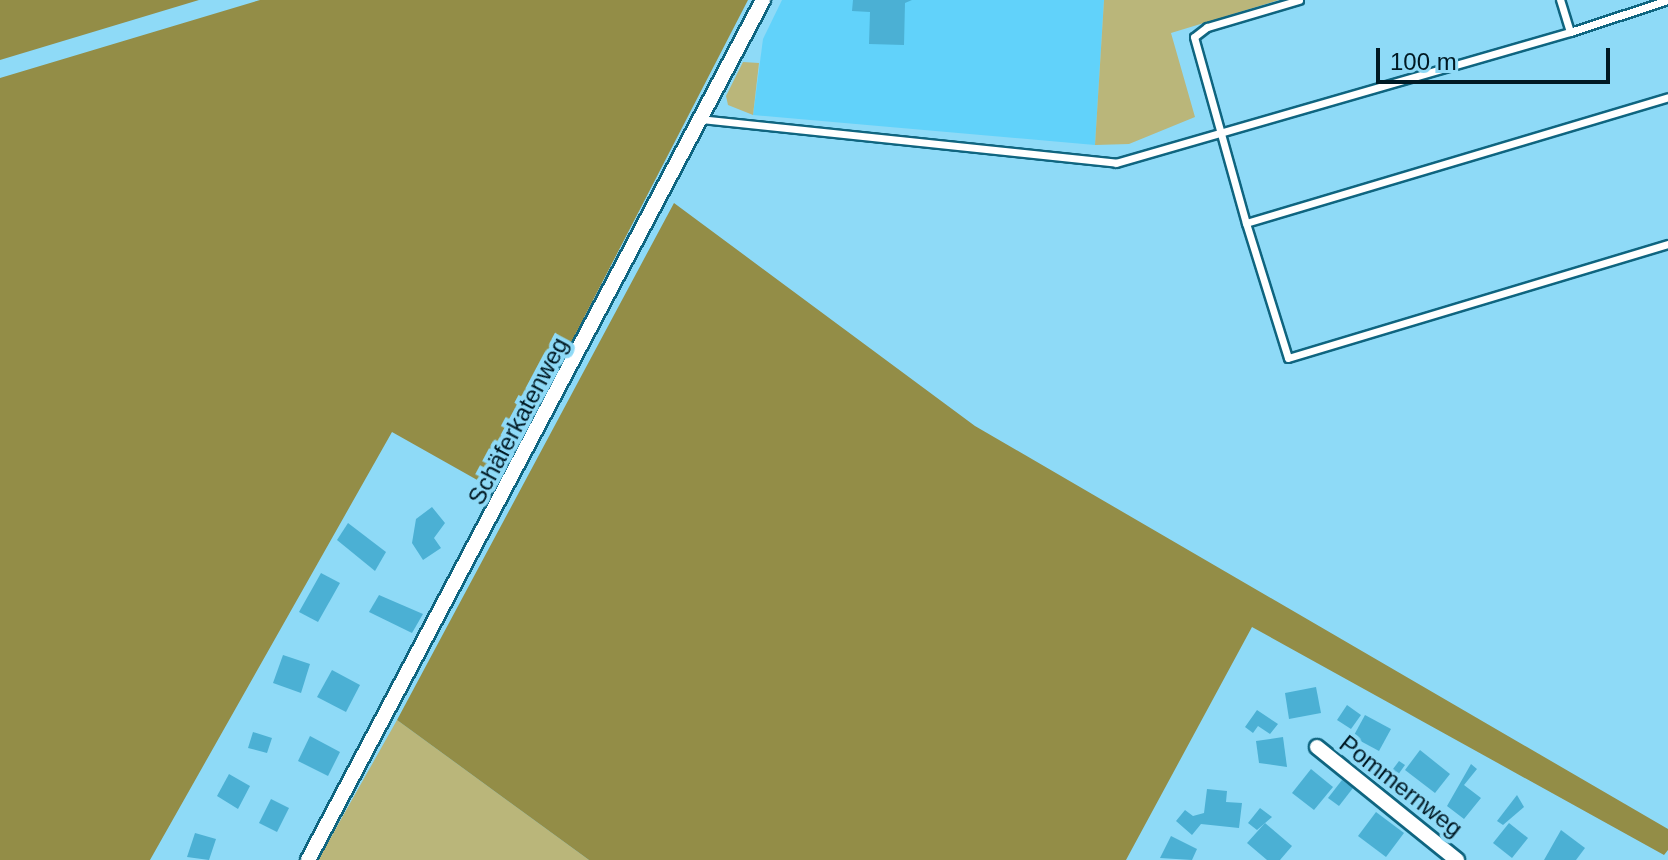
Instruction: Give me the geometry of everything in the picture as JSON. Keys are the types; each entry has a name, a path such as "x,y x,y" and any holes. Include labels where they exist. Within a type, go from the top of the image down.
{"street":[{"name":"Schäferkatenweg","path":"308,860 763,0"},
{"name":"Pommernweg","path":"1317,747 1457,860"}],"lane":[{"path":"1299,0 1207,27 1194,37 1288,358 1668,244"},
{"path":"1560,0 1570,32"},
{"path":"700,119 1116,163 1570,32 1668,0"},
{"path":"1246,223 1668,97"}],"shaded area":[{"path":"0,0 199,0 0,60"},
{"path":"260,0 748,0 495,490 392,432 150,860 0,860 0,78"},
{"path":"782,0 1104,0 1095,145 753,115 763,39"},
{"path":"1104,0 1279,0 1171,33 1195,117 1129,144 1095,145"},
{"path":"743,62 759,63 753,115 728,105 726,96"},
{"path":"674,203 975,426 1668,829 1668,850 1664,855 1252,627 1126,860 589,860 397,720"},
{"path":"397,720 589,860 318,860"}],"building":[{"path":"853,0 912,0 905,3 904,45 869,44 870,12 852,11"},
{"path":"432,507 445,523 434,538 441,548 423,560 412,543 416,519"},
{"path":"348,523 386,552 375,571 337,540"},
{"path":"321,573 340,583 318,622 299,612"},
{"path":"379,595 423,614 412,633 369,612"},
{"path":"283,655 310,664 301,693 273,683"},
{"path":"332,670 360,685 346,712 317,697"},
{"path":"1316,687 1321,713 1289,719 1285,693"},
{"path":"1347,705 1361,715 1351,729 1337,720"},
{"path":"1257,710 1278,724 1270,734 1258,726 1253,733 1245,727"},
{"path":"1365,715 1391,729 1379,751 1353,737"},
{"path":"253,732 272,738 267,753 248,748"},
{"path":"310,736 340,752 328,776 298,761"},
{"path":"1283,737 1287,767 1259,763 1256,741"},
{"path":"1420,750 1450,774 1435,793 1405,770"},
{"path":"1399,761 1405,765 1390,786 1384,781"},
{"path":"1471,764 1477,769 1464,785 1481,798 1464,819 1447,806"},
{"path":"1311,769 1333,787 1314,810 1292,793"},
{"path":"229,774 250,786 238,809 217,796"},
{"path":"1342,780 1353,788 1339,806 1328,798"},
{"path":"1207,789 1227,791 1226,802 1242,803 1239,828 1201,824 1192,835 1176,821 1185,810 1193,816 1204,813"},
{"path":"1517,795 1524,807 1503,825 1497,821"},
{"path":"271,799 289,808 277,832 259,823"},
{"path":"1260,808 1272,817 1257,830 1248,823"},
{"path":"1376,812 1404,833 1386,857 1358,836"},
{"path":"1265,823 1292,846 1280,860 1267,860 1247,843"},
{"path":"1509,823 1528,838 1512,858 1493,843"},
{"path":"1561,830 1585,848 1576,860 1544,860"},
{"path":"195,833 216,839 209,860 187,857"},
{"path":"1171,836 1197,849 1192,860 1160,858"}]}
